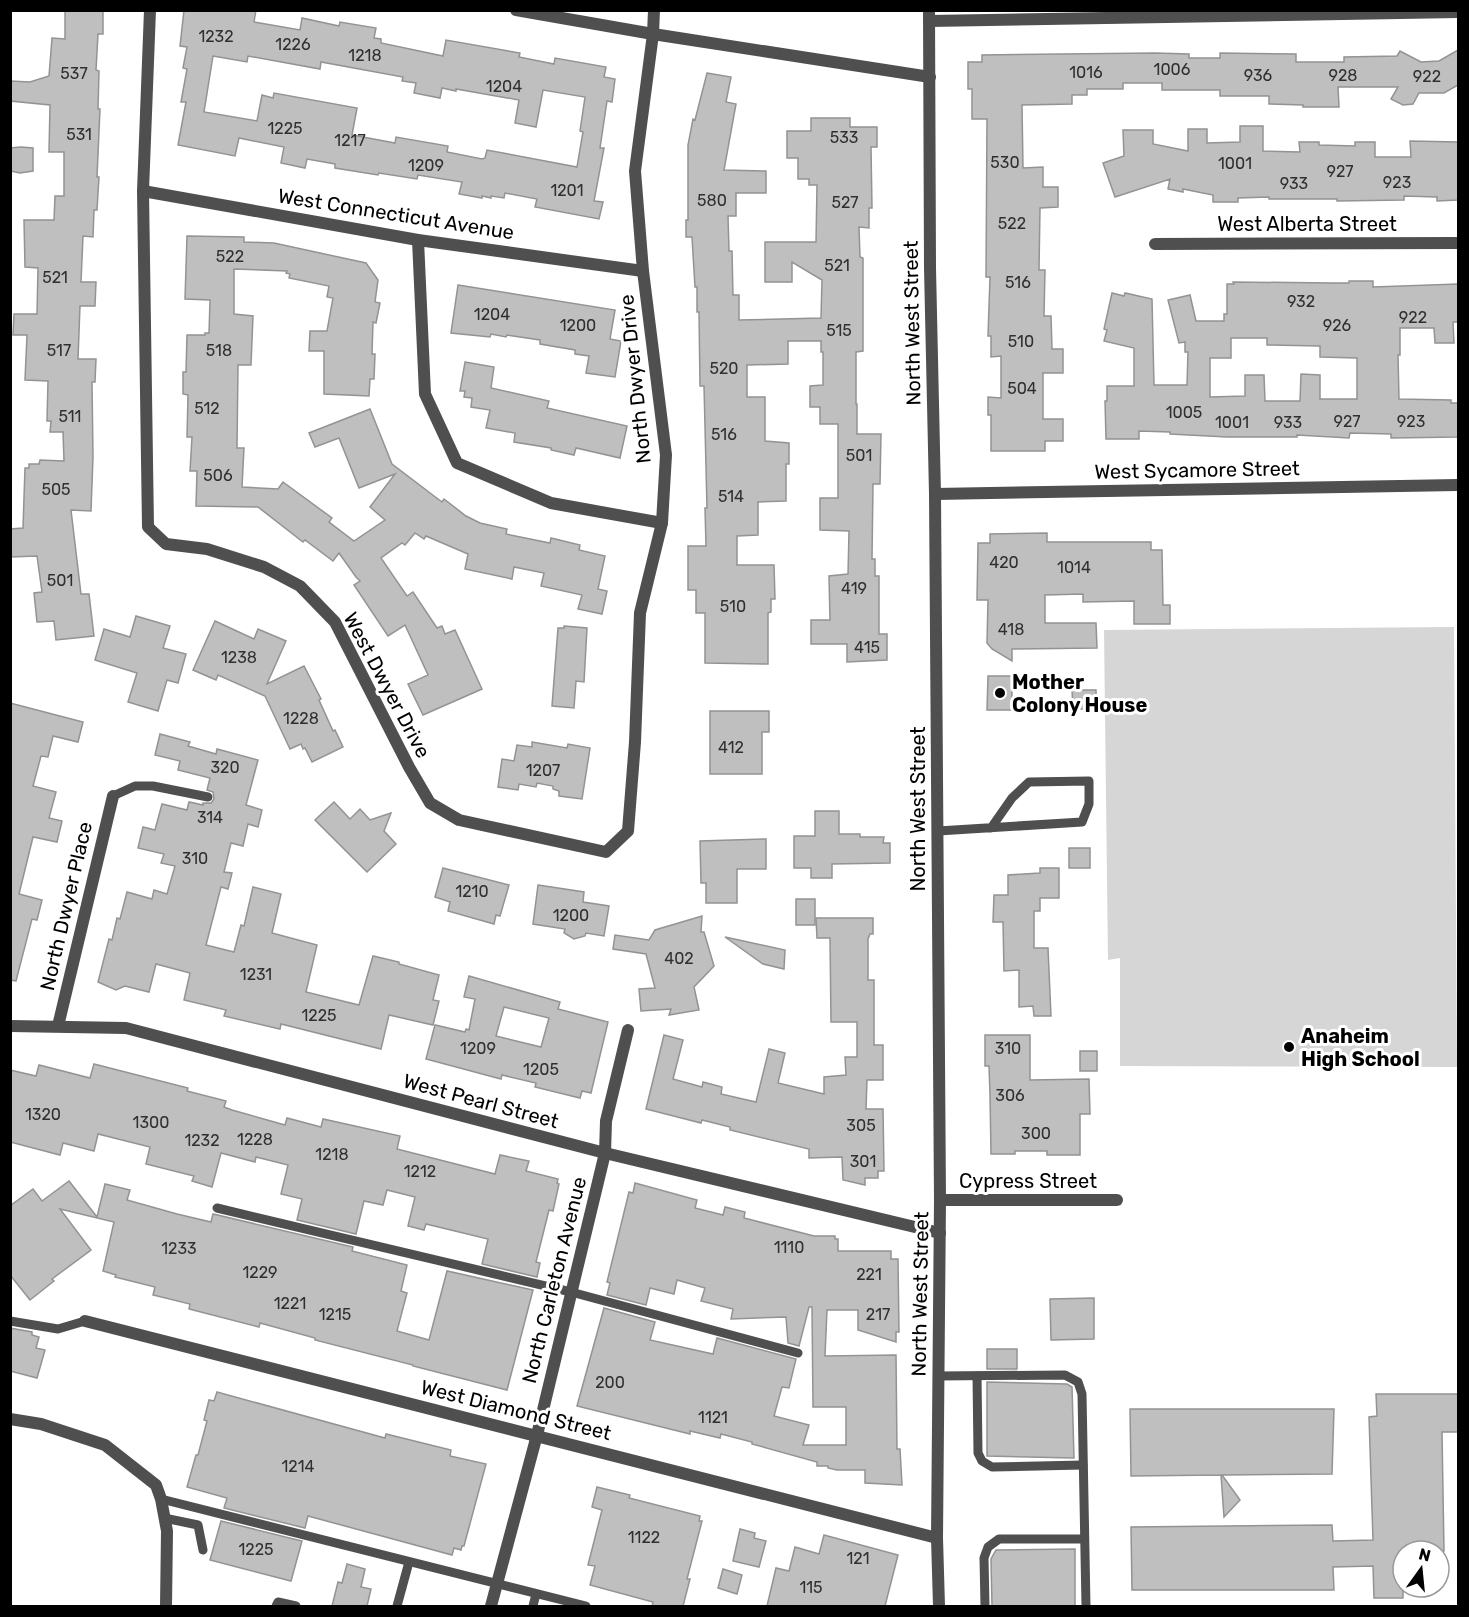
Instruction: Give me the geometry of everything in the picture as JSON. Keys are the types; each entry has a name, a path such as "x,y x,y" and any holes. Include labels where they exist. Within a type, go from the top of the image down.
{"street":[{"path":"143,191 150,10"},
{"path":"516,10 653,34 930,77"},
{"path":"653,34 654,10"},
{"path":"929,16 1458,12"},
{"name":"North West Street","path":"929,16 938,831 940,1200 937,1538 939,1606"},
{"name":"North Dwyer Drive","path":"606,852 628,831 635,742 640,613 662,523 666,455 643,271 635,171 653,34"},
{"name":"West Connecticut Avenue","path":"143,191 418,240 643,271"},
{"name":"West Dwyer Drive","path":"143,191 148,527 166,544 207,549 264,567 300,586 335,622 409,767 430,803 459,820 606,852"},
{"path":"418,240 425,394 457,463 551,503 662,523"},
{"name":"West Alberta Street","path":"1155,244 1458,243"},
{"name":"West Sycamore Street","path":"935,494 1458,485"},
{"name":"North Dwyer Place","path":"58,1026 113,796"},
{"name":"West Pearl Street","path":"10,1026 126,1028 605,1153 939,1233"},
{"name":"North Carleton Avenue","path":"491,1606 537,1435 605,1153 606,1121 628,1030"},
{"name":"Cypress Street","path":"940,1200 1117,1200"},
{"name":"West Diamond Street","path":"85,1321 937,1538"},
{"path":"10,1419 41,1424 105,1446 156,1485 167,1531 166,1606"}],"lane":[{"path":"938,831 991,828 1082,822 1089,804 1089,780 1029,782 1012,798 991,828"},
{"path":"113,796 135,786 153,786 208,797"},
{"path":"217,1208 571,1292 798,1353"},
{"path":"10,1321 58,1329 85,1321"},
{"path":"938,1376 1065,1375 1078,1382 1082,1394 1086,1606"},
{"path":"977,1376 978,1453 982,1461 992,1467 1083,1465"},
{"path":"161,1499 586,1606"},
{"path":"164,1518 198,1525 203,1550"},
{"path":"985,1606 984,1558 988,1546 999,1539 1084,1539"},
{"path":"397,1606 409,1562"},
{"path":"533,1606 536,1594"},
{"path":"276,1606 278,1602 296,1606"}],"shaded area":[{"path":"1454,627 1457,1067 1120,1066 1120,958 1108,960 1104,630"}],"building":[{"path":"65,10 103,10 103,34 98,34 96,70 99,71 98,109 100,109 97,210 94,210 93,237 83,236 81,282 96,282 95,306 80,306 78,359 96,359 95,382 92,382 91,511 71,510 81,594 89,594 94,636 56,640 54,621 37,622 34,593 42,592 37,556 10,557 10,529 23,528 25,468 29,468 29,464 39,464 40,460 64,461 63,432 50,432 51,421 47,421 48,381 25,380 27,335 13,335 14,314 37,314 38,268 25,267 24,220 54,220 55,196 64,196 64,152 49,152 50,105 10,101 10,81 30,82 49,76 52,38 65,39"},
{"path":"184,10 256,10 254,22 300,30 302,18 339,26 340,22 376,28 374,38 381,39 381,43 443,56 446,40 520,53 519,57 554,64 555,58 606,67 604,77 615,79 612,102 607,101 600,148 604,148 594,201 603,202 599,219 535,207 537,199 505,193 504,198 482,196 482,198 459,194 462,182 418,175 417,179 379,173 378,175 335,168 335,164 307,159 305,168 281,163 284,147 239,138 235,156 178,145 186,102 181,102 187,69 183,68 187,47 180,46","holes":["213,56 247,62 248,56 320,69 321,62 403,77 402,81 416,83 414,93 440,98 442,88 519,100 515,123 536,127 543,90 585,97 580,131 583,132 577,167 487,150 485,158 482,159 447,152 448,146 396,137 395,143 352,135 357,108 274,93 273,98 262,95 257,121 204,112"]},
{"path":"1458,50 1458,85 1444,93 1419,93 1413,104 1403,105 1391,99 1398,87 1338,87 1339,107 1303,107 1303,105 1269,104 1269,96 1220,96 1220,90 1162,90 1162,83 1123,83 1123,89 1087,89 1087,95 1072,95 1072,104 1022,105 1023,168 1043,167 1043,187 1058,187 1058,207 1040,208 1039,270 1045,270 1044,316 1051,316 1052,349 1063,349 1063,373 1043,373 1043,419 1063,419 1063,441 1045,441 1045,451 991,451 991,415 988,415 988,397 1001,398 1001,356 991,357 991,336 988,336 990,277 986,277 987,119 972,119 972,89 968,89 968,62 982,62 982,55 1155,53 1189,54 1189,58 1220,58 1220,53 1296,54 1296,62 1344,62 1344,57 1397,56 1400,51 1421,62 1439,61"},
{"path":"707,73 731,77 726,102 736,104 724,170 766,171 766,193 736,193 736,216 728,216 733,295 739,295 739,320 821,318 822,280 792,262 792,282 765,282 765,242 816,242 817,185 809,185 809,179 798,179 798,158 787,158 787,131 811,131 811,118 850,118 850,127 877,127 877,147 871,147 872,208 869,208 869,228 859,227 860,257 863,258 863,351 856,352 856,404 857,434 881,434 880,484 873,484 872,559 875,559 875,576 879,576 879,634 887,634 887,660 847,662 847,644 811,644 811,620 830,620 829,576 848,574 849,531 820,530 820,498 838,498 838,424 820,424 820,407 810,407 810,386 823,385 821,341 788,341 788,364 747,365 747,397 765,397 765,441 789,443 789,464 786,464 786,501 758,502 758,535 737,536 737,565 774,565 775,599 771,599 771,612 768,613 768,664 705,663 705,613 696,613 696,590 688,590 688,546 706,546 705,508 707,508 704,386 700,386 699,312 697,312 692,237 686,237 686,220 688,220 688,145"},
{"path":"1240,126 1263,126 1263,151 1300,152 1299,142 1355,146 1355,142 1375,142 1375,157 1411,157 1410,141 1458,142 1458,200 1437,201 1437,197 1404,196 1404,200 1337,201 1337,199 1269,199 1269,197 1238,198 1238,202 1213,202 1213,195 1183,189 1183,192 1168,189 1170,179 1115,197 1103,163 1124,156 1123,130 1153,130 1153,144 1188,151 1188,129 1207,129 1207,143 1240,142"},
{"path":"10,148 33,148 33,171 20,173 10,171"},
{"path":"187,236 244,237 244,242 274,243 366,263 378,280 375,302 380,303 376,323 373,322 374,379 370,379 369,396 324,394 324,351 309,351 310,331 327,331 333,298 327,297 329,286 289,278 290,274 286,273 287,271 234,269 234,314 253,316 251,365 238,365 237,448 244,448 242,487 278,489 283,482 332,518 329,522 354,541 385,520 370,507 395,474 359,488 339,438 315,447 309,433 370,409 392,464 442,502 444,499 466,516 480,523 507,529 506,534 550,543 551,538 580,545 579,550 605,556 598,589 607,591 602,614 578,609 582,595 541,586 544,573 514,567 512,579 465,569 468,554 426,536 424,539 415,533 405,545 402,543 381,558 407,596 413,592 437,628 442,626 445,634 455,630 482,689 423,715 408,684 428,675 405,625 388,636 354,585 360,581 339,553 333,561 305,540 303,542 258,507 196,506 197,471 190,471 192,437 187,437 188,395 183,394 183,372 186,372 187,335 209,333 210,300 185,299"},
{"path":"1349,281 1373,281 1373,287 1458,284 1458,322 1453,322 1454,343 1435,343 1434,328 1400,328 1400,355 1398,355 1399,399 1451,400 1451,403 1458,403 1458,437 1391,438 1391,434 1350,433 1349,438 1297,435 1297,437 1227,437 1139,431 1139,439 1106,439 1107,386 1134,386 1134,348 1104,341 1107,330 1104,329 1112,293 1124,296 1125,293 1152,299 1154,385 1187,385 1188,352 1185,352 1185,342 1179,343 1168,300 1190,295 1196,321 1224,321 1224,314 1227,314 1227,284 1234,284 1233,282 1349,283","holes":["1231,338 1267,338 1267,345 1320,346 1320,357 1357,358 1357,399 1320,399 1320,375 1301,374 1300,401 1265,401 1264,375 1245,375 1245,396 1210,397 1210,358 1231,358"]},
{"path":"458,285 615,310 610,339 621,341 615,377 586,373 589,356 575,354 575,350 540,344 540,340 507,335 506,337 491,334 490,337 451,333"},
{"path":"465,362 494,367 491,388 549,401 547,408 627,426 620,458 576,448 574,455 551,450 551,448 514,442 515,433 486,428 490,410 471,407 472,398 464,397 465,391 460,391"},
{"path":"1047,533 1047,542 1151,542 1151,550 1162,550 1163,605 1170,605 1170,624 1134,624 1134,601 1083,602 1083,594 1045,595 1045,623 1096,623 1097,648 1012,649 1012,661 992,649 987,643 988,600 977,600 978,543 990,543 990,534"},
{"path":"136,616 170,626 163,648 186,654 178,683 167,680 158,711 128,702 137,673 95,660 104,629 130,637"},
{"path":"215,621 254,639 258,629 286,641 267,684 304,666 321,699 319,700 333,731 335,730 343,747 312,762 301,744 290,749 265,696 218,675 216,680 193,670"},
{"path":"564,626 587,628 584,682 576,681 574,708 552,706 558,628 564,628"},
{"name":"Mother Colony House","path":"988,676 1012,676 1012,710 987,710"},
{"path":"1072,690 1096,690 1096,709 1073,709"},
{"path":"10,703 83,722 78,742 53,736 48,757 41,756 33,786 56,792 49,818 62,821 57,842 33,837 19,894 42,900 37,920 32,919 16,981 10,980"},
{"path":"710,711 769,711 769,732 762,732 762,774 710,774"},
{"path":"160,734 190,742 188,746 216,754 217,749 258,760 246,805 262,810 258,827 248,824 243,846 231,843 224,872 232,873 228,889 221,887 206,945 234,952 241,925 244,926 253,887 281,894 272,933 317,945 306,992 359,1005 373,956 399,962 399,964 439,975 433,1000 439,1001 433,1025 389,1015 381,1049 281,1024 280,1029 224,1016 226,1010 184,1000 190,973 156,964 149,992 125,986 116,990 98,982 109,939 112,940 127,892 152,899 154,890 167,894 175,866 161,863 164,854 138,848 143,827 155,830 162,804 187,810 189,802 203,805 203,803 211,803 214,799 213,792 207,790 210,778 178,770 180,761 155,755"},
{"path":"532,742 567,748 568,744 590,748 582,799 559,796 559,791 553,789 553,786 537,783 536,787 519,784 518,790 498,787 502,759 514,761 517,745 532,747"},
{"path":"334,802 350,819 360,809 370,820 391,813 384,831 396,844 367,872 315,820"},
{"path":"815,811 839,811 839,834 884,837 883,843 890,843 890,863 832,864 832,878 811,878 811,868 794,868 794,836 815,836"},
{"path":"766,839 766,869 737,869 737,903 706,903 706,883 701,883 700,841"},
{"path":"1069,848 1090,848 1090,868 1069,868"},
{"path":"443,868 509,885 500,916 496,915 494,924 448,911 450,902 435,897"},
{"path":"1040,868 1059,868 1059,898 1040,898 1040,911 1034,911 1034,948 1048,948 1051,1016 1034,1016 1033,1006 1019,1007 1019,970 1004,971 1003,922 993,922 994,895 1008,895 1008,875 1040,873"},
{"path":"538,885 584,892 583,902 609,906 604,936 586,933 585,936 574,939 564,933 565,929 533,924"},
{"path":"796,899 815,899 815,925 796,925"},
{"path":"702,916 701,932 704,932 714,966 694,987 699,1010 669,1015 671,1009 641,1011 639,989 655,988 646,954 613,949 615,935 649,940 655,930"},
{"path":"816,918 873,918 873,934 870,934 868,939 868,980 874,980 874,1045 883,1045 883,1080 867,1080 866,1109 883,1109 884,1171 878,1171 878,1178 865,1178 865,1185 843,1180 842,1157 809,1158 809,1149 730,1130 730,1127 702,1120 701,1123 646,1109 664,1035 683,1040 673,1079 702,1087 703,1082 722,1087 721,1094 756,1102 769,1049 785,1053 778,1083 824,1094 824,1077 846,1075 845,1057 857,1057 857,1022 831,1022 830,938 817,938"},
{"path":"725,937 785,950 784,969 763,964"},
{"path":"469,976 560,1002 558,1009 608,1022 591,1093 582,1091 580,1098 535,1087 536,1083 502,1075 501,1079 426,1059 435,1025 465,1032 466,1029 469,1030 475,999 464,997","holes":["504,1007 549,1018 541,1047 496,1036"]},
{"path":"985,1035 1030,1035 1030,1080 1089,1079 1090,1114 1080,1114 1080,1155 1047,1155 1047,1151 991,1154 989,1066 985,1066"},
{"path":"1080,1051 1097,1051 1097,1071 1080,1071"},
{"path":"94,1064 188,1088 187,1091 226,1101 224,1107 285,1125 287,1118 321,1127 323,1119 400,1136 397,1149 495,1174 500,1155 529,1161 526,1171 558,1179 559,1184 553,1211 549,1210 536,1262 540,1263 537,1277 482,1264 488,1239 426,1224 424,1230 408,1226 415,1197 387,1190 383,1205 364,1201 356,1234 297,1220 302,1199 281,1194 288,1165 256,1157 255,1162 221,1153 212,1187 192,1181 194,1176 146,1164 150,1147 98,1134 94,1151 63,1143 60,1155 10,1142 10,1070 36,1076 39,1065 90,1078"},
{"path":"69,1181 97,1217 105,1184 130,1190 127,1200 177,1214 211,1222 213,1214 353,1247 352,1251 407,1265 401,1291 407,1293 397,1331 429,1340 447,1271 533,1290 507,1390 315,1340 315,1338 260,1323 259,1327 189,1309 190,1304 153,1295 155,1287 115,1277 116,1275 103,1271 114,1222 60,1209 91,1250 52,1279 54,1281 30,1300 10,1275 10,1206 33,1189 42,1201"},
{"path":"635,1183 697,1200 695,1208 723,1215 725,1207 745,1212 744,1218 814,1236 835,1236 835,1239 838,1239 838,1251 891,1251 891,1259 898,1259 899,1332 896,1332 896,1342 858,1330 858,1310 827,1310 825,1356 896,1355 897,1449 900,1449 902,1485 865,1483 865,1470 837,1470 828,1468 828,1466 817,1466 817,1462 721,1434 720,1438 690,1431 690,1434 577,1406 604,1308 655,1322 650,1340 713,1354 717,1338 796,1359 789,1388 782,1387 774,1416 809,1425 803,1445 846,1445 846,1407 813,1407 812,1307 809,1307 799,1346 788,1343 786,1317 731,1319 733,1309 701,1301 705,1288 677,1280 674,1294 650,1288 646,1305 607,1295 610,1283 607,1282 629,1192 633,1193"},
{"path":"1094,1298 1094,1339 1051,1340 1050,1299"},
{"path":"10,1328 32,1332 32,1335 39,1337 36,1348 45,1350 37,1378 10,1371"},
{"path":"987,1349 1017,1349 1017,1369 987,1369"},
{"path":"987,1382 1067,1384 1072,1387 1074,1458 987,1456"},
{"path":"217,1392 385,1438 386,1434 451,1450 450,1456 486,1464 464,1546 461,1550 454,1548 452,1555 308,1516 305,1528 224,1508 227,1498 187,1487 207,1421 204,1420 209,1400 214,1401"},
{"path":"1376,1394 1458,1394 1458,1432 1442,1432 1444,1539 1391,1539 1391,1598 1374,1598 1373,1566 1333,1567 1334,1590 1132,1590 1131,1527 1332,1525 1333,1541 1373,1540 1369,1417 1377,1416"},
{"path":"1130,1409 1334,1409 1332,1474 1222,1475 1240,1500 1224,1517 1221,1475 1131,1476"},
{"path":"597,1487 630,1495 629,1498 700,1516 699,1521 702,1521 687,1579 690,1579 683,1606 652,1606 653,1602 590,1585 595,1566 588,1565 602,1510 592,1507"},
{"path":"221,1521 302,1541 291,1581 210,1560"},
{"path":"740,1529 755,1533 754,1538 766,1541 759,1567 733,1561"},
{"path":"824,1535 898,1555 885,1606 767,1606 776,1568 789,1571 795,1547 819,1554"},
{"path":"1075,1549 1075,1606 992,1606 991,1559 996,1550"},
{"path":"347,1564 365,1569 361,1587 371,1589 367,1606 332,1606 338,1582 342,1583"},
{"path":"723,1569 742,1575 737,1594 718,1588"}],"place":[{"name":"Mother Colony House","path":"1000,693"},
{"name":"Anaheim High School","path":"1289,1047"}]}
